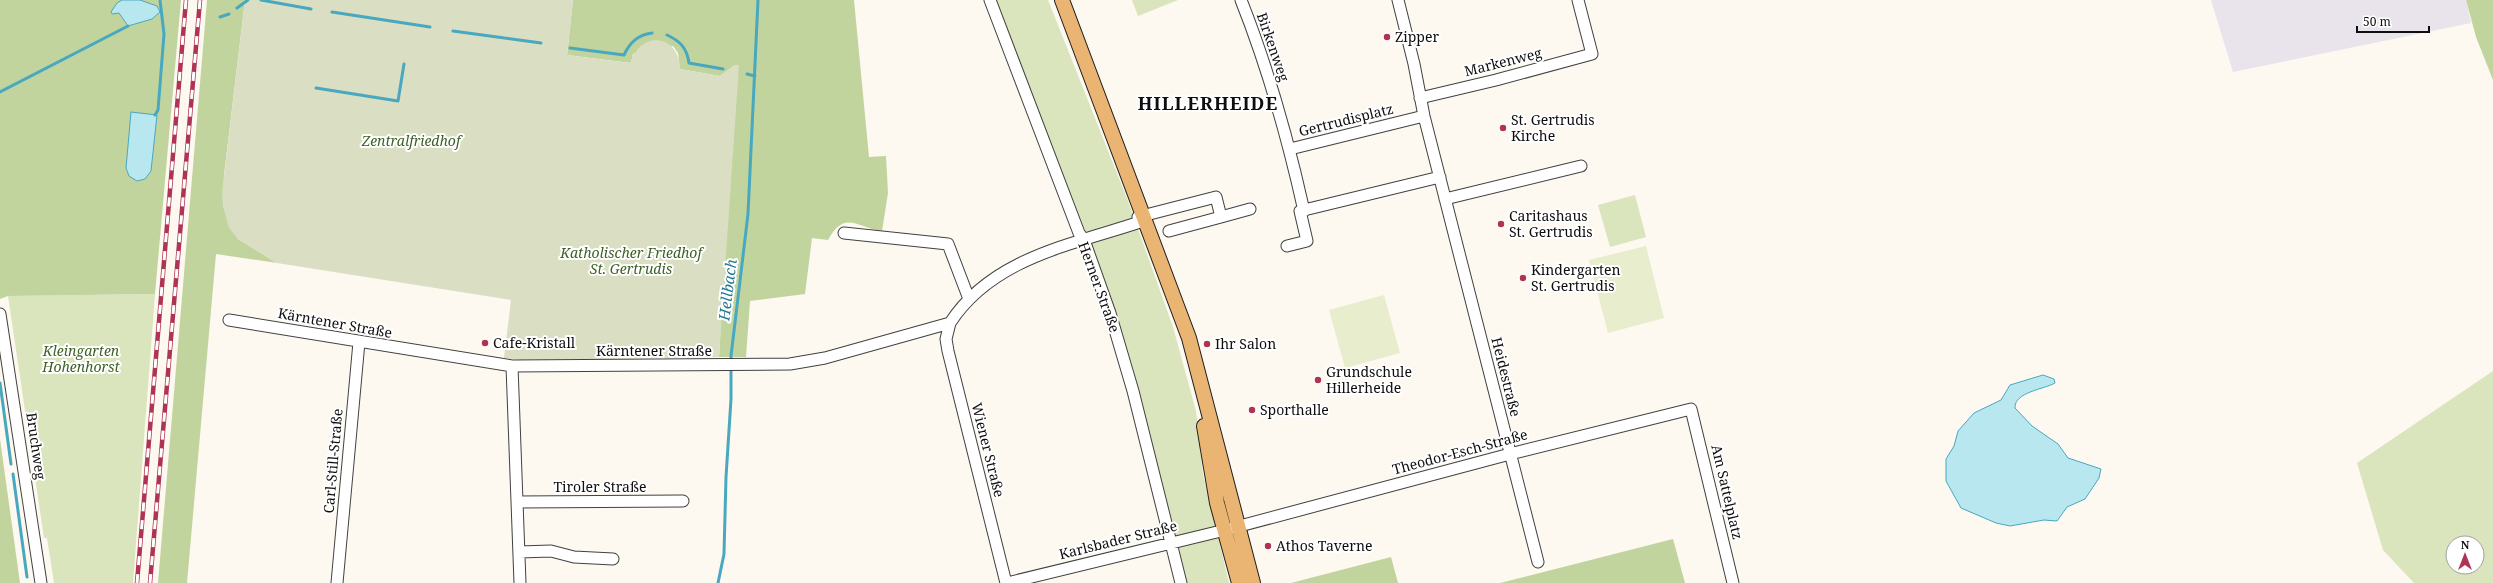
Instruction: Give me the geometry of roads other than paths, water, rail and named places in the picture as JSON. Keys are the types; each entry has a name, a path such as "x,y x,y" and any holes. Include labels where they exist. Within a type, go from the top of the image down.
{"main road":[{"path":"1053,0 1189,338 1230,528 1239,583"},
{"path":"1062,0 1141,218"},
{"path":"1230,528 1253,583"}],"street":[{"name":"Herner Straße","path":"990,0 1079,233 1084,240 1110,313 1133,391 1181,583"},
{"name":"Birkenweg","path":"1241,0 1262,54 1290,149"},
{"name":"Heidestraße","path":"1398,0 1414,64 1424,116 1538,562"},
{"name":"Markenweg","path":"1420,98 1496,80 1592,54 1578,0"},
{"name":"Gertrudisplatz","path":"1287,246 1307,241 1300,212 1304,211 1290,149 1424,116"},
{"path":"1445,198 1581,166"},
{"path":"1304,211 1440,177"},
{"path":"950,323 959,308 969,299 1002,272 1020,262 1141,218 1216,197 1221,217"},
{"path":"1169,230 1250,209"},
{"path":"844,233 948,244 969,299"},
{"name":"Bruchweg","path":"0,314 41,583"},
{"name":"Kärntener Straße","path":"230,320 512,366 790,364 824,358 950,323"},
{"name":"Wiener Straße","path":"950,323 946,339 948,351 1006,583"},
{"name":"Carl-Still-Straße","path":"337,583 359,342"},
{"path":"512,366 520,583"},
{"name":"Theodor-Esch-Straße","path":"1230,528 1510,454 1691,409"},
{"name":"Am Sattelplatz","path":"1691,409 1733,583"},
{"name":"Tiroler Straße","path":"517,502 683,501"},
{"name":"Karlsbader Straße","path":"1006,583 1230,528"},
{"path":"518,552 551,551 574,556 613,559"}],"water":[{"path":"122,0 140,0 157,6 160,12 152,19 128,26 119,13 112,14 111,12 117,3"},
{"path":"131,112 157,115 151,171 145,179 137,181 129,176 126,168"},
{"path":"2043,375 2054,379 2055,383 2019,398 2015,408 2032,426 2058,444 2068,458 2101,469 2099,478 2085,499 2067,507 2057,521 2044,520 2010,526 1996,523 1961,508 1946,481 1946,459 1954,446 1958,431 1974,413 2001,400 2010,385"}],"waterway":[{"path":"155,115 158,110 164,34 160,0"},
{"path":"237,8 248,0"},
{"path":"261,0 311,9"},
{"name":"Hellbach","path":"718,583 724,554 726,477 731,399 731,356 748,214 758,0"},
{"path":"332,12 430,27"},
{"path":"220,17 229,14"},
{"path":"0,92 128,26"},
{"path":"453,31 541,43"},
{"path":"570,48 624,55 629,46 635,40 643,35 652,33"},
{"path":"667,35 676,40 685,49 689,63 723,69"},
{"path":"316,88 398,101 404,64"},
{"name":"Hellbach","path":"747,74 755,76"},
{"path":"0,383 11,464"},
{"path":"13,474 27,577"}],"railway":[{"path":"137,583 186,0"},
{"path":"150,583 200,0"}],"place":[{"name":"Zipper","path":"1387,37"},
{"name":"St. Gertrudis Kirche","path":"1503,128"},
{"name":"Caritashaus St. Gertrudis","path":"1501,224"},
{"name":"Kindergarten St. Gertrudis","path":"1523,278"},
{"name":"Cafe-Kristall","path":"485,343"},
{"name":"Ihr Salon","path":"1207,344"},
{"name":"Grundschule Hillerheide","path":"1318,380"},
{"name":"Sporthalle","path":"1252,410"},
{"name":"Athos Taverne","path":"1268,546"}],"district":[{"name":"HILLERHEIDE","path":"1208,104"}],"park label":[{"name":"Zentralfriedhof","path":"411,141"},
{"name":"Katholischer Friedhof St. Gertrudis","path":"631,262"},
{"name":"Kleingarten Hohenhorst","path":"81,360"}]}
